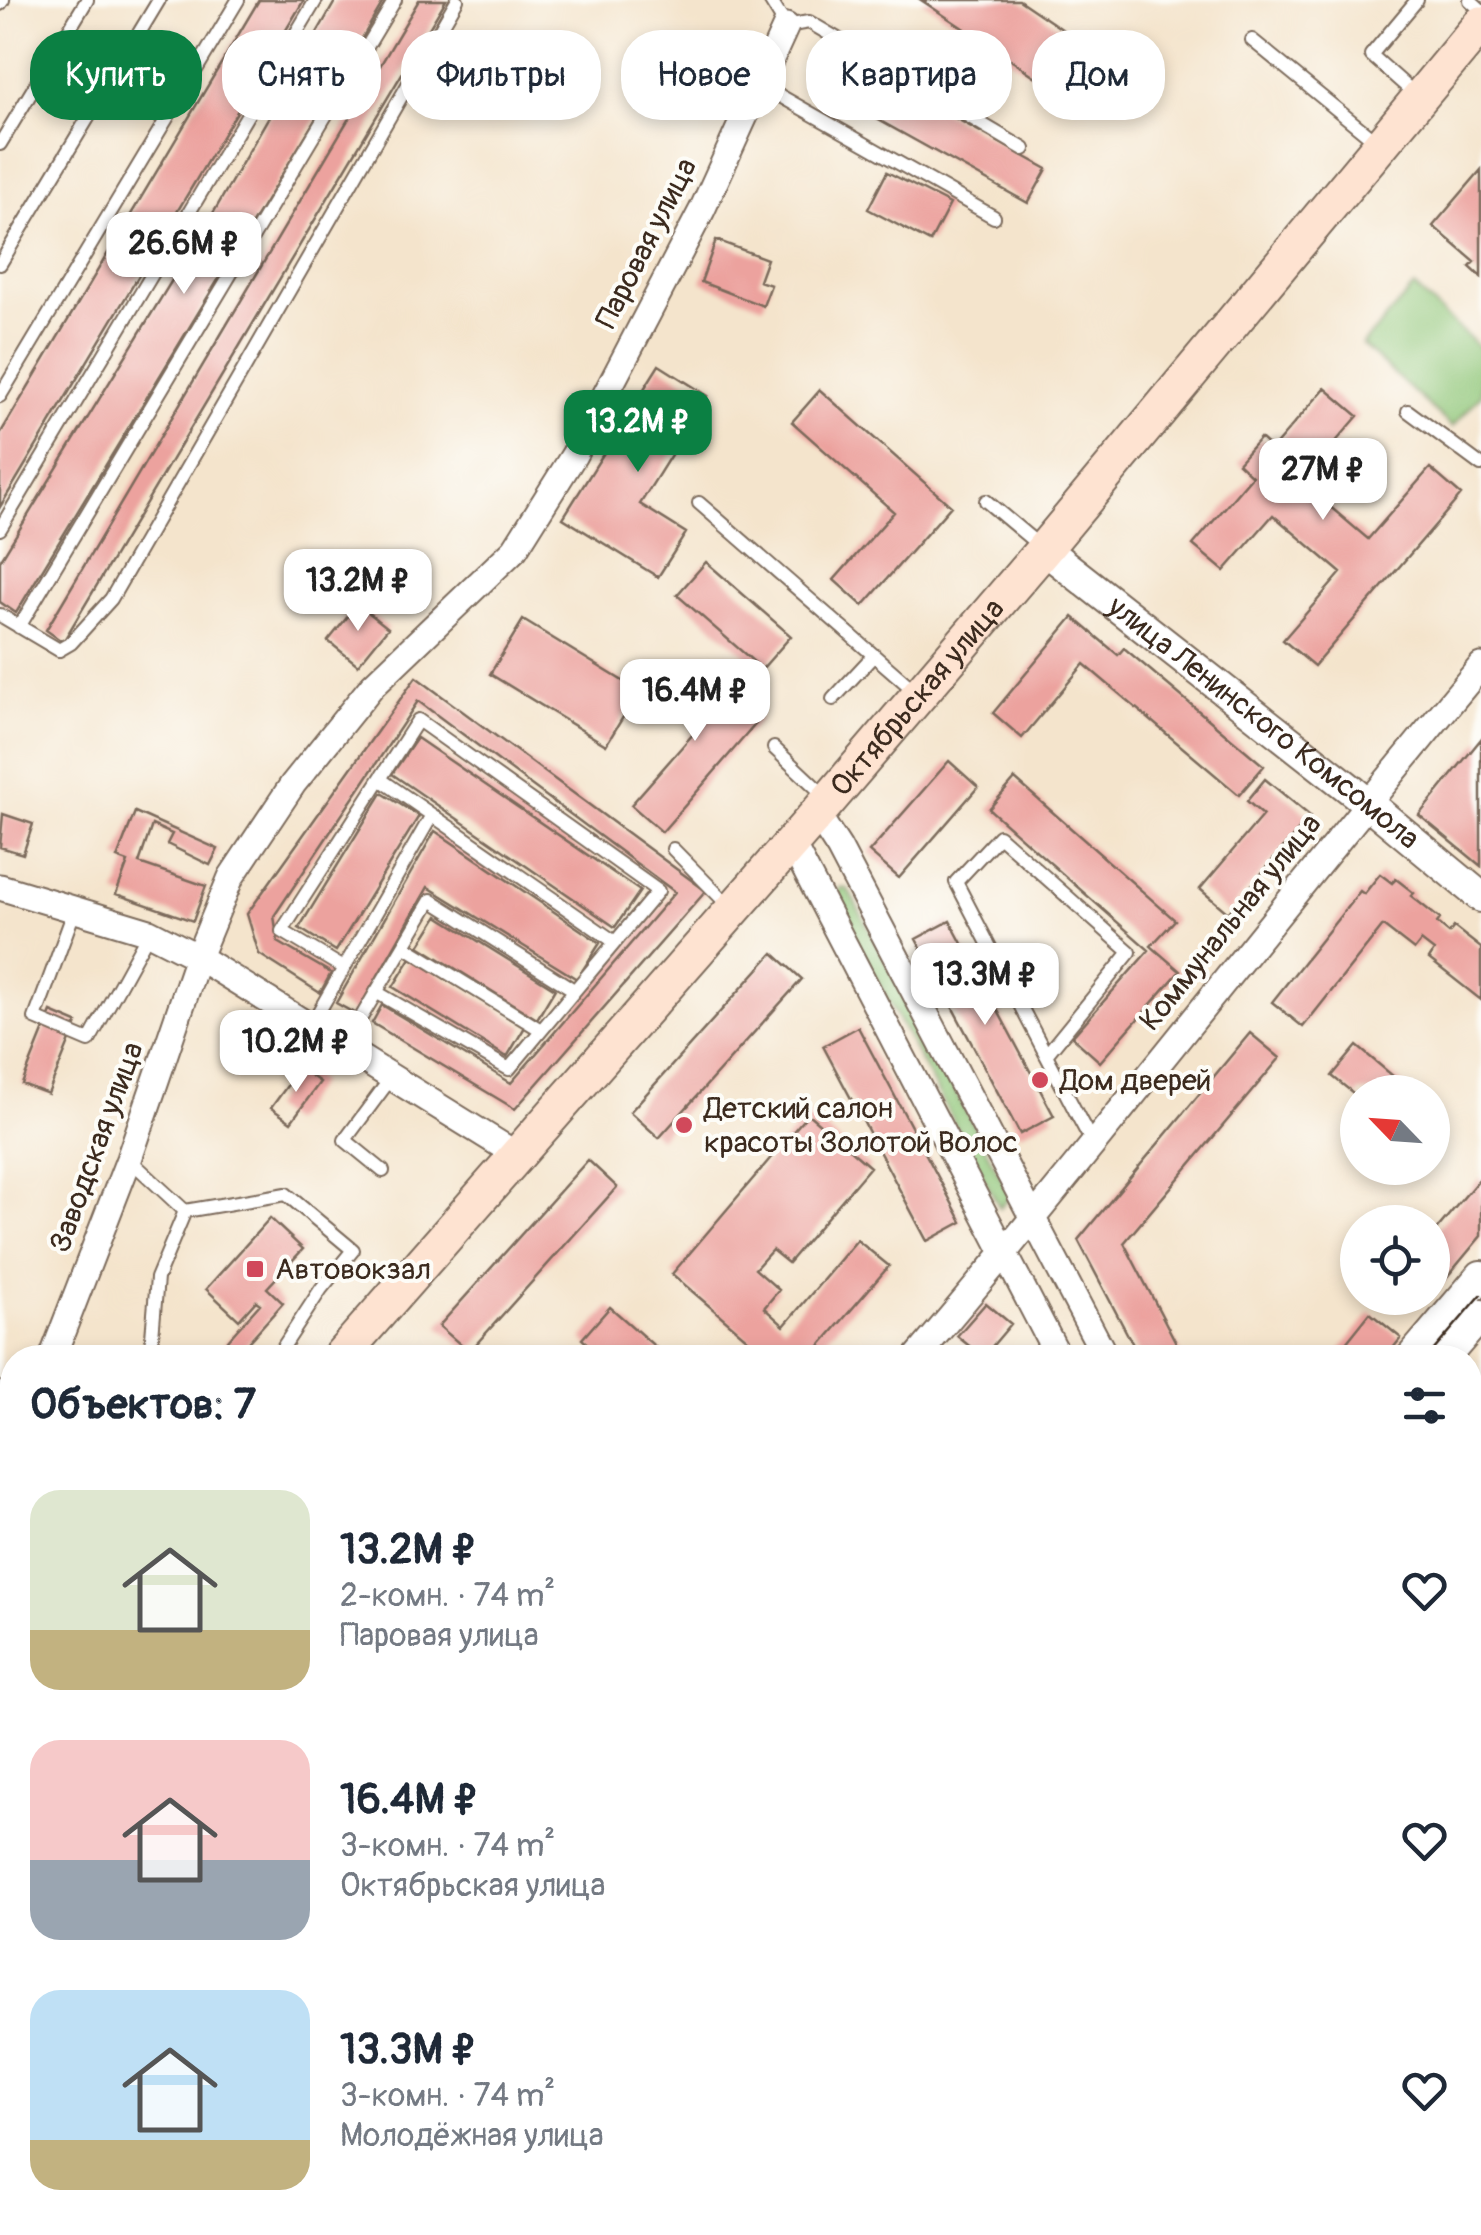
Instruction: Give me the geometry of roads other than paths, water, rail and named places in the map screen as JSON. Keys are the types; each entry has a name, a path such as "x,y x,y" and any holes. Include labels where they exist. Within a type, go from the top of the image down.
{"main road":[{"name":"Октябрьская улица","path":"350,1345 1044,549 1481,24"}],"street":[{"name":"Паровая улица","path":"784,30 786,26"},
{"name":"Паровая улица","path":"198,957 231,877 293,784 372,686 515,549 583,438 702,210 743,120"},
{"name":"улица Ленинского Комсомола","path":"1044,549 1481,897"},
{"name":"Коммунальная улица","path":"927,1345 1094,1146 1481,666"},
{"path":"823,806 839,848 1099,1345"},
{"path":"791,842 1052,1345"},
{"path":"0,887 149,932 198,957 516,1156"},
{"name":"Заводская улица","path":"57,1345 130,1159 198,957"},
{"path":"1422,1345 1481,1276"},
{"path":"1455,1345 1481,1314"}],"lane":[{"path":"0,144 87,0"},
{"path":"0,264 159,0"},
{"path":"0,396 238,0"},
{"path":"0,529 316,0"},
{"path":"19,626 395,0"},
{"path":"0,616 59,650 71,643 111,599 458,0"},
{"path":"770,0 786,26 809,22 1024,148"},
{"path":"1417,0 1371,55 1419,98"},
{"path":"1470,0 1481,10"},
{"path":"1252,40 1380,145"},
{"path":"786,99 994,217"},
{"path":"1408,411 1481,465"},
{"path":"986,501 1044,549"},
{"path":"698,504 918,693"},
{"path":"833,699 874,655"},
{"path":"342,967 282,931 418,720 658,891 509,1069 376,992"},
{"path":"774,748 823,806"},
{"path":"380,779 615,942"},
{"path":"310,1027 432,815"},
{"path":"1046,1054 1130,952 999,836 956,882 1094,1146"},
{"path":"673,850 733,909"},
{"path":"343,1048 431,900 574,990"},
{"path":"75,909 35,1018 89,1041 149,932"},
{"path":"404,946 541,1030"},
{"path":"382,1170 345,1140 391,1078"},
{"path":"130,1159 185,1211"},
{"path":"185,1211 286,1194 353,1250 321,1289 284,1345"},
{"path":"152,1345 157,1278 185,1211"}],"tram line":[{"path":"1438,1345 1481,1295"}],"place":[{"name":"Дом дверей","path":"1040,1080"},
{"name":"Детский салон красоты Золотой Волос","path":"684,1125"},
{"name":"Автовокзал","path":"255,1269"}]}
